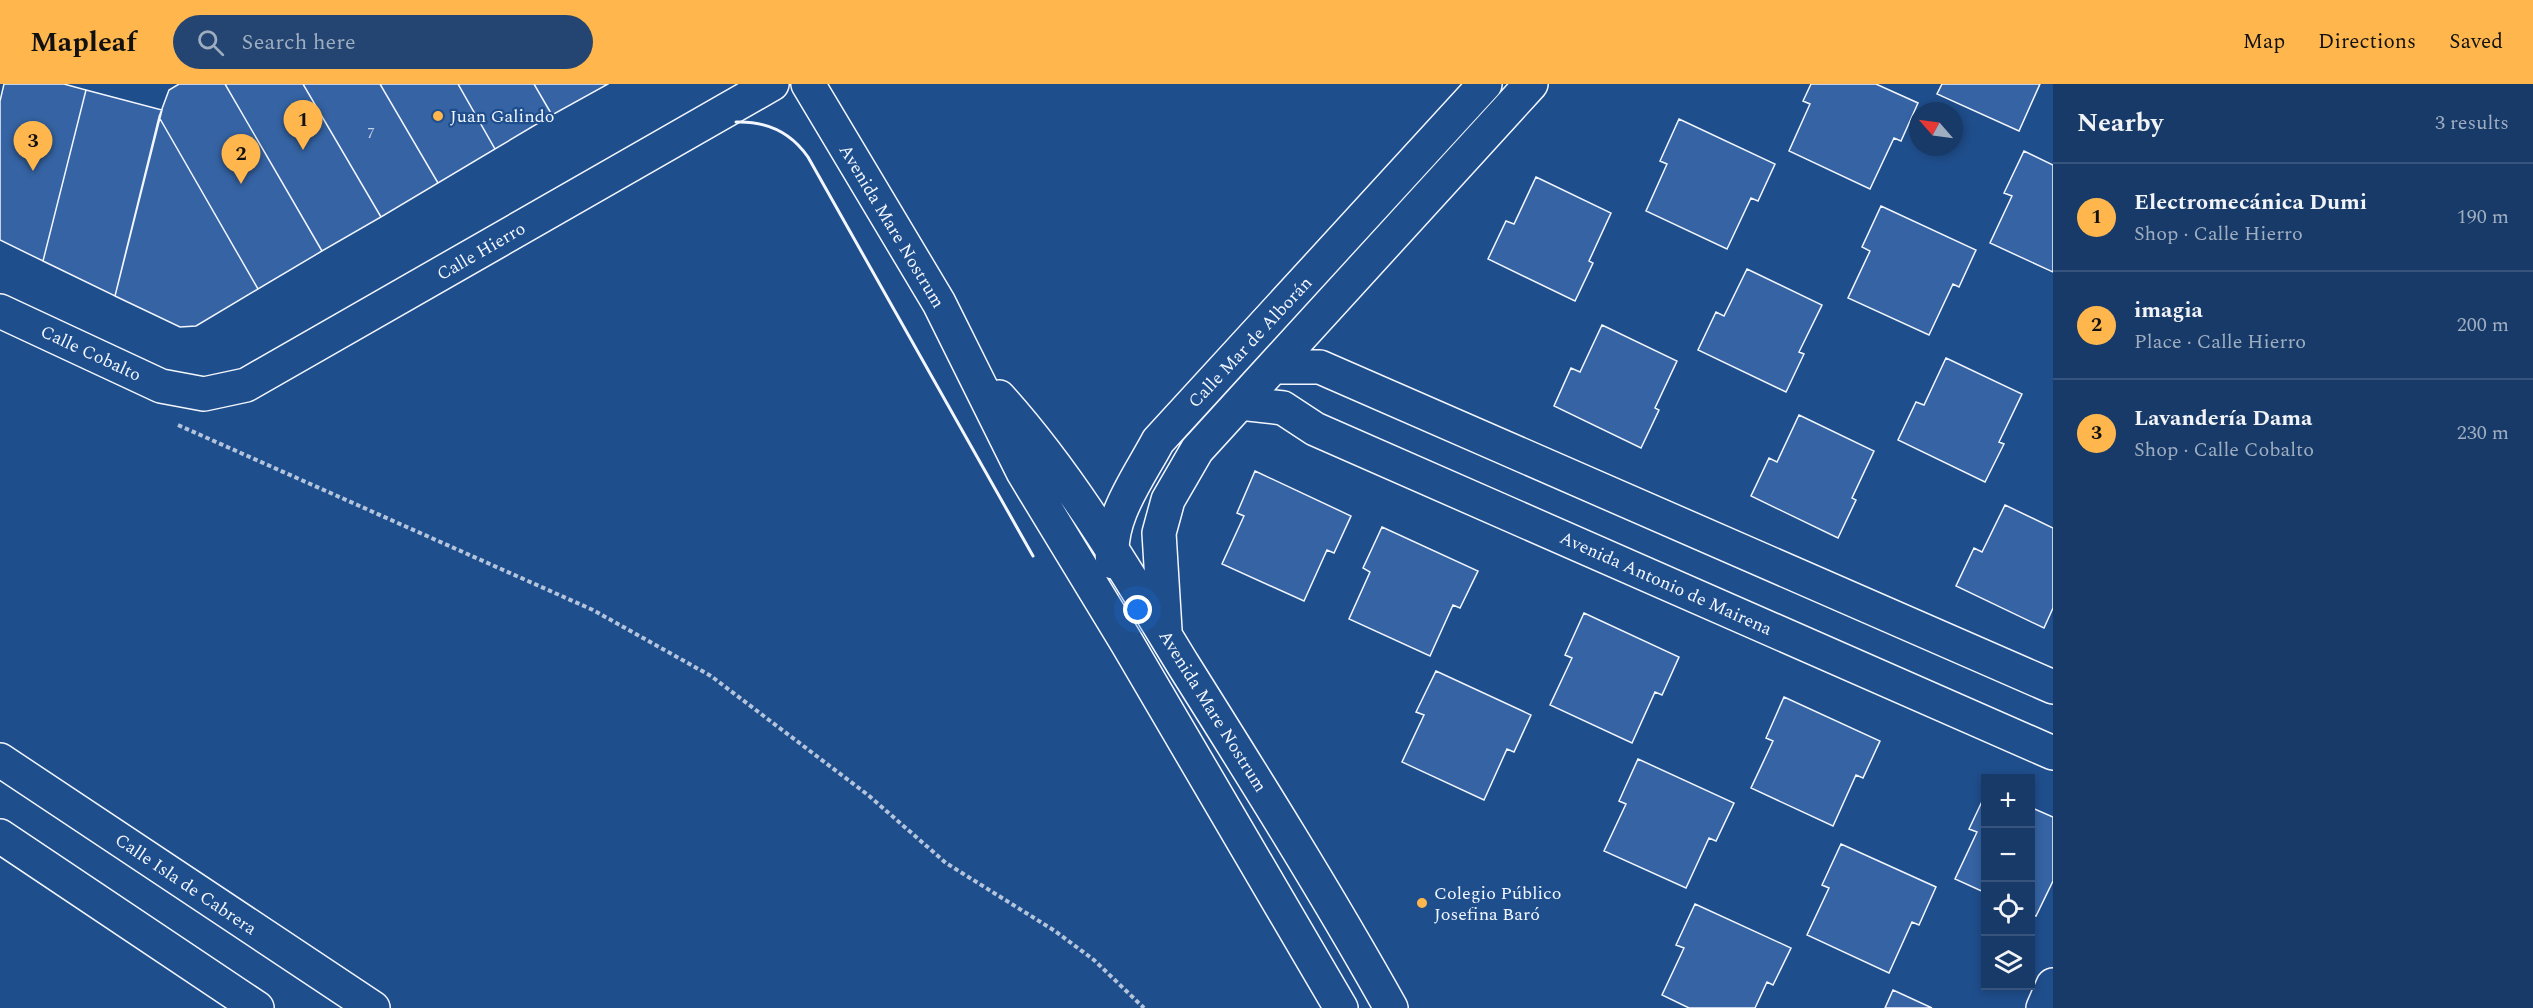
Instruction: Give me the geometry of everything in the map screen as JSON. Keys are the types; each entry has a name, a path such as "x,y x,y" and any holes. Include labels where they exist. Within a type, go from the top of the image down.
{"street":[{"name":"Calle Hierro","path":"182,392 204,394 246,385 772,84"},
{"name":"Avenida Mare Nostrum","path":"808,84 939,303 1023,472 1127,643 1341,1008"},
{"name":"Calle Mar de Alborán","path":"1127,643 1111,546 1125,502 1158,441 1485,84"},
{"name":"Calle Mar de Alborán","path":"1165,635 1159,532 1168,500 1197,450 1531,84"},
{"name":"Calle Cobalto","path":"0,311 161,386 182,392"},
{"path":"1309,326 1320,367"},
{"path":"1248,345 1273,367 1283,408"},
{"path":"1273,367 1320,367 2053,687"},
{"name":"Avenida Mare Nostrum","path":"973,369 1031,433 1111,546 1287,830 1390,1008"},
{"name":"Avenida Antonio de Mairena","path":"1240,403 1283,408 1316,429 2053,753"},
{"name":"Calle Isla de Cabrera","path":"0,760 373,1008"},
{"path":"0,836 257,1008"},
{"path":"2043,1008 2053,985"}],"path":[{"path":"168,421 593,610 711,676 868,795 946,863 1055,931 1094,960 1144,1008"}],"building":[{"path":"4,84 64,84 86,90 43,261 0,240 0,101"},
{"path":"179,84 225,84 322,251 258,289 159,117 169,90"},
{"path":"225,84 303,84 381,217 322,251"},
{"path":"303,84 380,84 438,183 381,217"},
{"name":"Juan Galindo","path":"380,84 458,84 495,149 438,183"},
{"path":"458,84 534,84 552,115 495,149"},
{"path":"534,84 608,84 552,115"},
{"path":"1811,84 1876,84 1916,102 1909,102 1909,123 1901,141 1894,138 1870,189 1789,151 1810,104 1803,101"},
{"path":"1942,84 2040,84 2019,131 1963,106 1963,102 1955,102 1937,94"},
{"path":"86,90 162,110 115,296 43,261"},
{"path":"159,117 258,289 196,326 180,327 115,296"},
{"path":"1679,119 1775,164 1758,201 1751,198 1727,249 1646,211 1667,164 1660,161"},
{"path":"2024,151 2053,165 2053,272 1990,243 2012,196 2004,193"},
{"path":"1536,177 1611,213 1589,261 1593,263 1575,301 1488,259 1506,221 1514,224"},
{"path":"1881,206 1976,250 1959,287 1953,284 1929,335 1848,298 1870,251 1862,247"},
{"path":"1747,269 1822,305 1799,352 1804,354 1786,392 1698,350 1716,312 1724,316"},
{"path":"1602,325 1677,361 1655,408 1659,410 1641,448 1554,406 1571,368 1580,372"},
{"path":"1946,358 2022,394 1999,442 2004,444 1985,482 1898,440 1916,402 1924,405"},
{"path":"1799,415 1874,451 1852,498 1856,500 1838,538 1751,496 1769,458 1777,462"},
{"path":"1255,471 1351,516 1334,553 1327,550 1304,601 1222,564 1244,516 1237,513"},
{"path":"2005,505 2053,528 2053,608 2044,628 1956,586 1974,548 1982,552"},
{"path":"1382,527 1478,571 1460,608 1453,605 1430,656 1349,619 1370,572 1363,568"},
{"path":"1584,613 1679,657 1662,695 1655,692 1632,743 1550,705 1572,658 1565,655"},
{"path":"1436,671 1531,715 1514,752 1507,749 1484,800 1402,762 1424,715 1416,712"},
{"path":"1784,697 1880,741 1863,778 1856,775 1833,826 1751,788 1773,741 1766,738"},
{"path":"1638,759 1734,803 1716,841 1709,838 1686,888 1604,851 1626,804 1619,801"},
{"path":"1981,804 1981,891 1955,879 1977,832 1969,829"},
{"path":"2035,809 2053,817 2053,881 2036,916"},
{"path":"1841,844 1936,887 1919,925 1912,922 1889,973 1807,935 1829,888 1822,885"},
{"path":"1695,904 1791,948 1773,985 1767,982 1755,1008 1689,1008 1662,995 1684,948 1676,945"},
{"path":"1893,990 1932,1008 1885,1008"}],"wall":[{"path":"736,122 757,123 777,129 793,140 808,157 1033,556"}],"place":[{"name":"Juan Galindo","path":"438,116"},
{"name":"Electromecánica Dumi","path":"303,150"},
{"name":"Lavandería Dama","path":"33,171"},
{"name":"imagia","path":"241,184"},
{"name":"Colegio Público Josefina Baró","path":"1422,903"}]}
